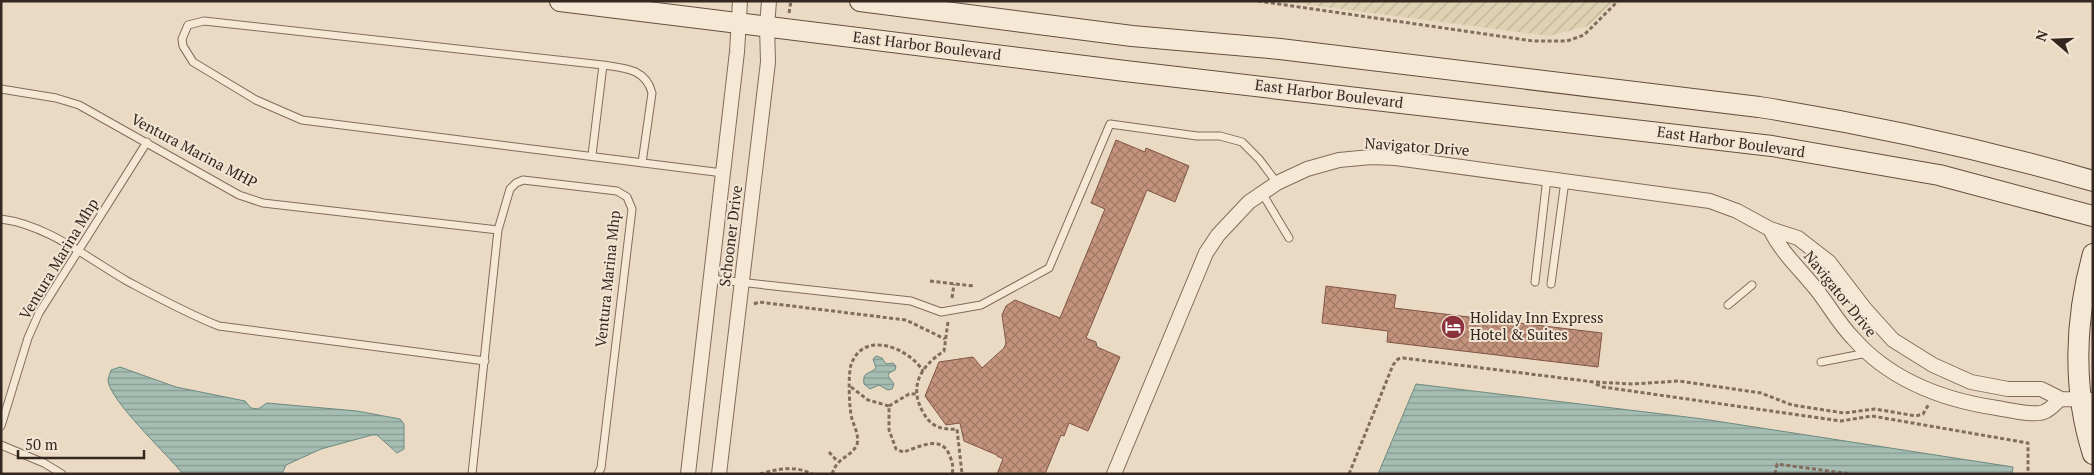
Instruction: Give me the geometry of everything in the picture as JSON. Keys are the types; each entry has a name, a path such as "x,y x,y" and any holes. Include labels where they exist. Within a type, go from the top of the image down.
{"main road":[{"name":"East Harbor Boulevard","path":"560,1 1135,72 1772,146 1939,175 2093,216"},
{"path":"860,1 1132,36 1280,49 1759,107 1827,118 1962,145 2093,181"},
{"path":"2093,254 2081,306 2078,346 2078,399 2093,454"}],"street":[{"name":"Schooner Drive","path":"688,474 737,52 740,1"},
{"name":"Schooner Drive","path":"719,474 768,56 767,26 769,1"},
{"name":"Navigator Drive","path":"1114,474 1206,253 1233,217 1277,183 1307,169 1339,160 1371,157 1396,158 1710,201 1737,211 1770,229 1798,238 1829,262 1893,340 1933,366 1971,382 2008,389 2041,389 2078,399"},
{"name":"Navigator Drive","path":"1770,229 1777,244 1827,302 1852,338 1877,362 1904,379 1935,392 1980,406 2025,413 2045,412 2078,399"}],"lane":[{"path":"642,163 652,93 649,83 633,70 603,65 204,21 188,25 182,39 193,62 256,100 302,120 592,155 642,163 723,173"},
{"path":"592,155 603,65"},
{"name":"Ventura Marina MHP","path":"1,89 56,98 80,106 148,142 239,195 263,203 498,230"},
{"path":"711,279 911,301 941,312 981,305 1049,268 1110,124 1197,136 1220,136 1242,142 1259,158 1277,183"},
{"name":"Ventura Marina Mhp","path":"1,426 28,338 36,321 63,274 148,142"},
{"path":"1535,282 1547,178"},
{"name":"Ventura Marina Mhp","path":"472,474 498,230 510,189 516,183 523,180 617,191 627,197 632,209 601,468 598,474"},
{"path":"1551,284 1564,180"},
{"path":"1262,193 1289,238"},
{"name":"Ventura Marina MHP","path":"1,219 19,223 56,237 127,281 198,318 219,326 484,361"},
{"path":"1728,306 1752,285"},
{"path":"1821,362 1868,353"},
{"path":"1,445 44,463 62,474"}],"path":[{"path":"1258,1 1533,42 1567,41 1584,34 1618,1"},
{"path":"930,281 974,286"},
{"path":"954,284 944,351 934,358 923,371 918,382 916,394 919,405 931,423 943,430 957,430 962,474"},
{"path":"751,305 759,302 906,320 945,339"},
{"path":"832,474 837,461 854,449 858,439 849,402 851,387 850,371 853,361 863,350 871,346 886,345 891,346 918,363 923,371"},
{"path":"1349,474 1393,365 1398,359 1403,358 1594,382 1633,384 1679,381 1761,393 1792,406 1844,413 1875,409 1916,416 1923,414 1935,392"},
{"path":"1594,382 1603,387 1841,420 1872,416 2028,443 2028,474"},
{"path":"851,387 868,400 889,406 909,394 916,394"},
{"path":"889,406 889,430 896,449 903,452 923,444 942,445 947,450 952,461 952,474"},
{"path":"829,452 837,461"},
{"path":"1775,474 1777,464 1851,474"},
{"path":"760,474 781,468 793,472 806,470 812,474"}],"shaded area":[{"path":"1279,1 1614,1 1588,26 1549,36"},
{"path":"876,356 882,358 886,364 893,363 896,366 895,370 889,373 888,376 894,384 892,389 888,390 879,385 870,389 864,384 865,375 876,368 873,359"},
{"path":"120,367 176,387 245,401 251,408 258,409 267,403 357,411 400,419 404,424 404,449 397,453 377,435 372,435 321,449 286,465 282,474 183,474 129,415 111,390 108,381 111,370"},
{"path":"1416,384 1703,419 2013,467 2012,474 1378,474"}],"building":[{"path":"1116,140 1145,152 1146,148 1189,166 1175,202 1147,190 1086,338 1096,342 1097,347 1120,357 1088,431 1069,423 1064,436 1061,435 1045,474 997,474 1003,459 964,441 960,423 946,425 925,396 939,362 973,357 982,368 1004,348 1006,343 1002,315 1006,306 1015,300 1060,318 1105,209 1091,203"},
{"name":"Holiday Inn Express Hotel & Suites","path":"1326,286 1396,295 1394,308 1602,333 1598,367 1387,342 1388,331 1322,323"}],"place":[{"name":"Holiday Inn Express Hotel & Suites","path":"1453,327"}]}
